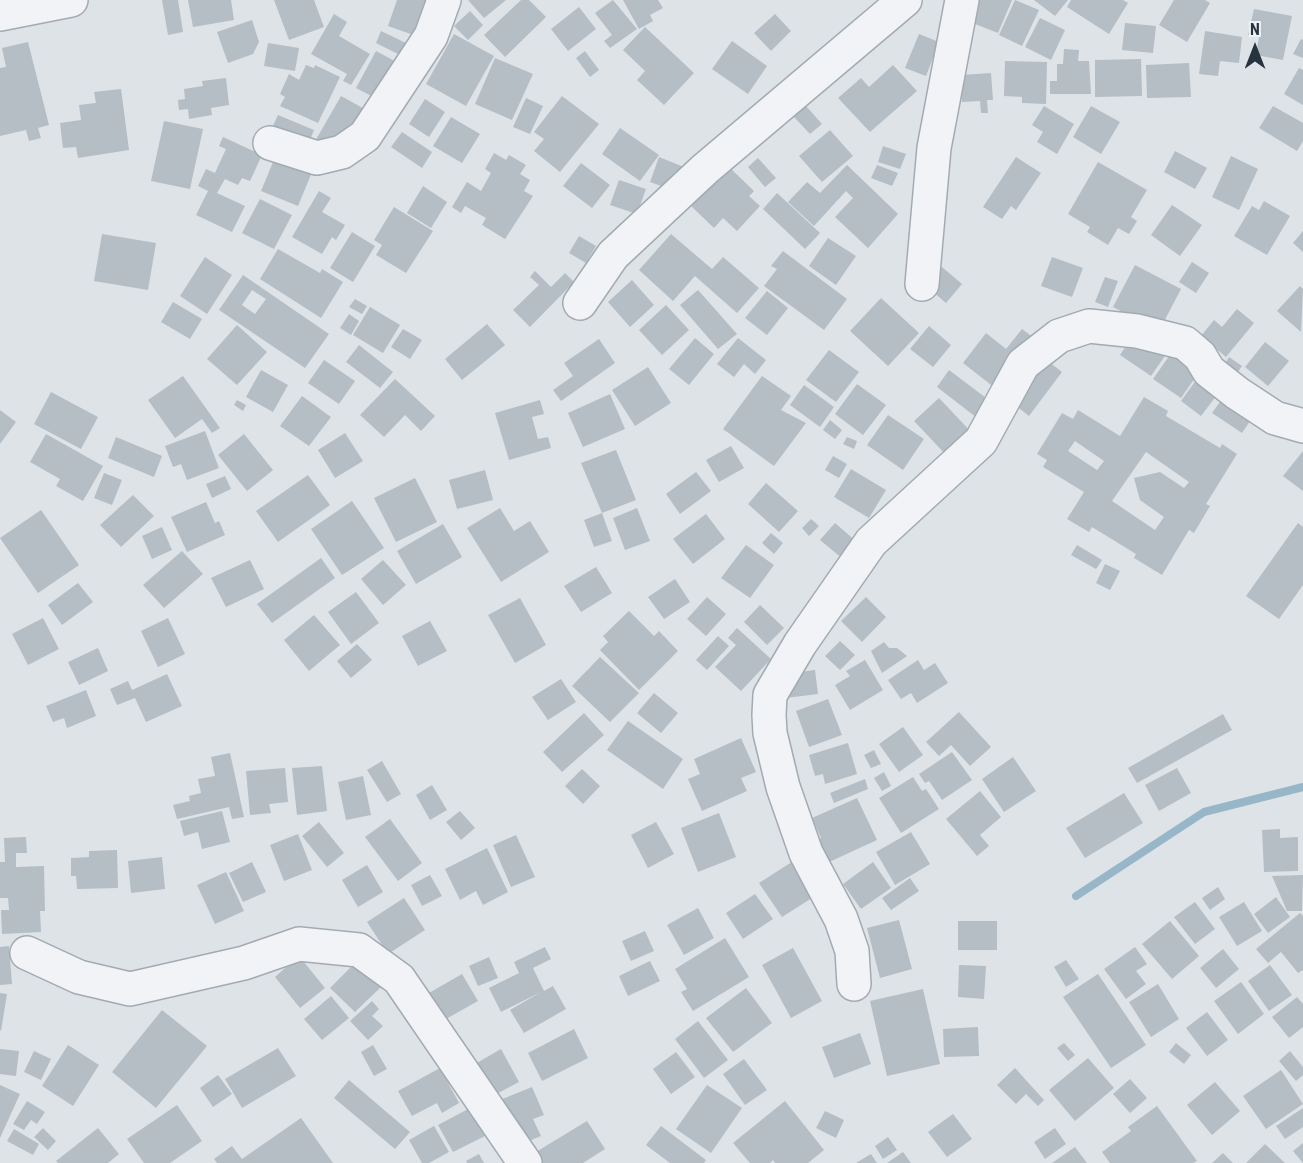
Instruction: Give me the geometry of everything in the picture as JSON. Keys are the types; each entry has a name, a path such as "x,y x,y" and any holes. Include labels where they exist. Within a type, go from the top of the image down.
{"street":[{"path":"0,14 71,0"},
{"path":"270,143 317,158 342,152 365,136 431,36 444,0"},
{"path":"580,303 613,255 705,169 904,0"},
{"path":"922,284 934,148 962,0"},
{"path":"854,984 849,940 822,881 806,853 783,787 770,733 770,695 800,644 871,542 981,441 1023,364 1059,336 1089,326 1137,331 1185,343 1200,356 1209,371 1237,393 1275,418 1303,426"},
{"path":"27,953 79,976 130,989 244,963 299,944 359,950 399,979 525,1163"}],"building":[{"path":"162,0 178,0 183,32 168,35"},
{"path":"188,0 231,0 234,20 193,27"},
{"path":"274,0 314,0 324,27 289,40"},
{"path":"397,0 432,0 419,37 388,26"},
{"path":"468,0 506,0 484,18"},
{"path":"521,0 529,0 546,17 505,57 484,35"},
{"path":"613,0 637,29 610,48 604,41 612,35 595,13"},
{"path":"623,0 658,0 663,8 650,15 653,21 639,29"},
{"path":"973,0 1012,0 998,33 965,20"},
{"path":"1015,0 1039,10 1022,46 999,35"},
{"path":"1034,0 1068,0 1055,16"},
{"path":"1071,0 1123,0 1128,3 1109,34 1067,7"},
{"path":"1174,0 1205,0 1210,3 1187,42 1159,25"},
{"path":"579,7 596,29 568,51 551,29"},
{"path":"1254,9 1292,16 1283,60 1256,55 1259,37 1248,35"},
{"path":"470,11 483,25 468,40 454,26"},
{"path":"334,14 347,22 339,36 370,54 351,85 343,81 347,74 311,54"},
{"path":"775,14 791,31 771,51 754,33"},
{"path":"1040,18 1065,30 1051,60 1025,47"},
{"path":"252,20 259,42 253,54 228,63 217,32"},
{"path":"1125,23 1156,26 1153,53 1122,50"},
{"path":"645,27 694,73 664,105 637,80 645,71 623,50"},
{"path":"381,31 410,45 404,57 376,43"},
{"path":"1205,31 1242,37 1239,63 1220,61 1218,76 1199,74"},
{"path":"454,34 494,56 466,106 426,84"},
{"path":"919,34 939,42 926,76 905,68"},
{"path":"1301,39 1303,40 1303,58 1293,54"},
{"path":"732,41 767,66 748,94 712,69"},
{"path":"28,42 49,125 38,128 41,138 29,141 26,130 0,136 0,68 6,67 2,48"},
{"path":"268,43 299,48 295,71 264,66"},
{"path":"1064,49 1079,50 1078,61 1089,61 1091,94 1050,94 1050,81 1057,81 1057,64 1063,64"},
{"path":"376,51 402,65 383,102 356,88"},
{"path":"585,51 599,70 590,77 576,58"},
{"path":"495,58 533,74 512,120 475,104"},
{"path":"1141,59 1142,96 1095,97 1095,60"},
{"path":"1005,61 1047,62 1046,104 1022,103 1022,97 1004,96"},
{"path":"1189,63 1191,97 1147,98 1146,65"},
{"path":"306,65 314,68 315,65 340,77 318,123 280,106 285,97 280,94 289,74 299,80"},
{"path":"893,65 917,91 870,132 838,98 861,78 869,87"},
{"path":"1299,68 1303,70 1303,105 1284,94"},
{"path":"991,73 993,100 987,100 988,113 981,113 980,101 962,102 961,75"},
{"path":"226,78 229,105 211,108 212,115 189,119 188,109 179,110 178,100 185,99 184,89 203,86 202,81"},
{"path":"121,89 129,150 78,158 76,147 63,148 60,123 81,120 79,105 96,103 94,92"},
{"path":"341,96 370,112 360,131 314,143"},
{"path":"562,96 599,124 560,172 534,151 544,139 534,132"},
{"path":"526,98 543,106 530,134 513,127"},
{"path":"425,99 445,112 429,137 409,124"},
{"path":"806,106 822,124 810,134 794,117"},
{"path":"1044,106 1074,124 1057,154 1037,142 1043,132 1032,125"},
{"path":"1091,106 1120,122 1101,154 1073,137"},
{"path":"1273,106 1303,123 1303,141 1297,151 1259,128"},
{"path":"278,115 314,130 308,145 271,130"},
{"path":"451,117 480,134 462,163 433,146"},
{"path":"164,121 203,129 190,189 151,181"},
{"path":"620,128 659,155 640,181 602,154"},
{"path":"830,130 853,156 822,182 799,156"},
{"path":"402,132 432,152 422,168 391,147"},
{"path":"223,137 262,155 250,181 242,178 238,185 225,179 217,193 245,206 232,232 196,215 208,191 198,186 206,169 215,173 226,149 219,146"},
{"path":"883,146 906,154 900,169 878,162"},
{"path":"278,150 315,165 298,206 261,191"},
{"path":"1175,151 1207,168 1195,189 1164,172"},
{"path":"494,153 506,160 509,155 526,165 520,174 530,180 524,191 533,196 505,239 482,225 486,218 465,206 461,213 452,207 467,182 481,191 491,173 485,169"},
{"path":"1231,156 1258,169 1239,210 1212,197"},
{"path":"659,157 684,167 675,191 650,182"},
{"path":"1016,157 1041,173 1016,210 1011,206 1002,219 983,207"},
{"path":"758,158 776,178 765,187 748,167"},
{"path":"1098,162 1147,190 1131,217 1137,221 1129,234 1118,228 1108,245 1087,232 1090,227 1068,214"},
{"path":"581,163 610,185 592,208 563,186"},
{"path":"847,165 898,214 868,248 835,217 853,198 846,191 814,226 788,202 807,182 820,193"},
{"path":"877,165 898,173 892,186 871,178"},
{"path":"728,166 754,191 749,196 760,206 737,231 723,218 714,228 691,206"},
{"path":"619,180 646,189 637,214 610,205"},
{"path":"423,186 447,202 431,228 407,213"},
{"path":"319,191 331,198 322,212 345,225 336,240 332,237 322,254 292,237"},
{"path":"777,193 820,233 805,249 763,209"},
{"path":"260,199 292,215 274,249 242,233"},
{"path":"1264,201 1290,216 1267,255 1234,236 1252,206 1259,210"},
{"path":"1172,205 1202,225 1180,256 1151,235"},
{"path":"394,207 433,231 406,273 376,255 382,245 374,240"},
{"path":"1303,231 1303,252 1293,243"},
{"path":"352,232 375,246 353,282 330,268"},
{"path":"102,234 156,243 148,290 94,281"},
{"path":"671,234 712,269 723,257 759,288 737,313 695,276 673,301 639,270"},
{"path":"579,236 596,246 586,263 569,253"},
{"path":"828,238 856,256 836,285 809,266"},
{"path":"278,249 320,273 322,269 343,282 321,318 260,279"},
{"path":"783,251 847,299 824,330 764,286 777,269 771,266"},
{"path":"205,257 232,275 207,314 180,296"},
{"path":"1052,257 1083,268 1072,297 1041,286"},
{"path":"1192,262 1209,273 1196,293 1179,282"},
{"path":"1135,265 1181,289 1159,331 1113,307"},
{"path":"942,267 962,284 946,303 926,286"},
{"path":"535,271 551,287 565,273 574,282 530,327 513,310 539,285 530,277"},
{"path":"243,275 329,334 305,368 219,310","holes":["252,290 266,299 255,314 242,305"]},
{"path":"1105,277 1118,281 1108,307 1095,302"},
{"path":"632,280 654,305 630,327 608,302"},
{"path":"1300,286 1303,289 1301,332 1277,311"},
{"path":"698,290 737,334 718,349 680,305"},
{"path":"767,291 788,308 767,335 745,318"},
{"path":"881,298 919,333 888,366 850,331"},
{"path":"355,299 367,306 362,314 349,307"},
{"path":"173,302 202,319 190,339 161,322"},
{"path":"666,305 689,330 662,355 639,330"},
{"path":"370,307 400,325 383,353 353,335"},
{"path":"1237,309 1254,323 1226,357 1201,336 1214,320 1222,327"},
{"path":"349,314 359,321 351,335 340,328"},
{"path":"487,324 505,345 462,380 445,359"},
{"path":"237,325 267,352 237,385 207,359"},
{"path":"929,326 951,345 933,367 910,349"},
{"path":"403,329 422,340 410,359 391,347"},
{"path":"1022,329 1034,338 995,388 963,363 986,333 1006,349"},
{"path":"1135,332 1167,353 1151,376 1120,355"},
{"path":"695,338 714,354 689,385 669,369"},
{"path":"738,338 766,360 755,374 744,364 734,377 717,364"},
{"path":"599,339 615,363 561,401 553,390 573,376 564,363"},
{"path":"1265,342 1289,361 1268,386 1245,367"},
{"path":"359,345 393,372 380,388 346,362"},
{"path":"1174,349 1202,368 1181,398 1153,379"},
{"path":"829,350 859,372 836,402 806,380"},
{"path":"1229,357 1242,366 1233,379 1221,370"},
{"path":"1044,358 1062,372 1029,416 1011,402"},
{"path":"324,360 355,381 339,404 308,383"},
{"path":"648,367 671,403 635,426 612,390"},
{"path":"261,370 288,385 273,412 246,397"},
{"path":"949,370 994,404 981,421 937,387"},
{"path":"183,376 220,428 212,433 202,419 175,438 148,400"},
{"path":"762,376 791,396 781,410 806,423 774,466 723,429"},
{"path":"1199,376 1220,391 1201,416 1181,401"},
{"path":"395,379 435,416 421,431 405,415 384,437 360,415"},
{"path":"857,384 886,405 863,435 835,414"},
{"path":"804,385 834,407 820,427 790,405"},
{"path":"51,392 98,417 81,449 34,424"},
{"path":"1227,392 1256,412 1242,433 1212,413"},
{"path":"610,394 625,429 583,447 568,413"},
{"path":"302,396 331,417 309,446 280,426"},
{"path":"1144,397 1168,411 1166,416 1220,448 1222,444 1237,454 1206,504 1210,506 1194,533 1189,530 1162,575 1134,558 1136,554 1092,527 1089,532 1067,519 1084,492 1043,467 1047,460 1037,454 1062,413 1073,419 1078,410 1120,436","holes":["1075,441 1104,461 1097,470 1068,451","1146,452 1189,482 1184,488 1160,472 1134,478 1140,500 1164,517 1155,530 1112,501"]},
{"path":"939,398 974,435 949,458 914,421"},
{"path":"237,400 246,405 243,411 234,405"},
{"path":"540,400 544,414 532,417 538,439 548,437 551,448 509,460 495,413"},
{"path":"0,410 16,422 0,444"},
{"path":"888,415 924,439 903,470 867,445"},
{"path":"830,420 842,430 835,439 823,430"},
{"path":"205,431 219,468 187,480 181,464 173,467 165,446"},
{"path":"345,433 363,461 335,478 318,450"},
{"path":"46,434 103,466 83,501 56,486 60,479 30,462"},
{"path":"244,434 273,470 247,491 218,455"},
{"path":"116,437 162,456 154,477 108,458"},
{"path":"847,437 857,441 854,449 843,444"},
{"path":"731,446 744,468 719,482 706,460"},
{"path":"616,450 636,500 602,513 581,463"},
{"path":"1303,451 1303,491 1283,476"},
{"path":"833,456 847,464 839,478 825,470"},
{"path":"851,469 886,490 869,518 834,497"},
{"path":"485,470 493,500 457,509 449,480"},
{"path":"696,472 711,491 680,514 666,494"},
{"path":"104,473 122,480 112,505 94,498"},
{"path":"308,475 330,505 278,542 256,511"},
{"path":"225,476 231,489 212,498 206,484"},
{"path":"415,478 437,522 396,542 374,498"},
{"path":"766,483 798,511 779,532 748,504"},
{"path":"133,495 154,516 121,547 100,525"},
{"path":"352,501 384,548 342,575 311,529"},
{"path":"206,502 215,523 219,521 225,535 187,552 171,517"},
{"path":"500,508 514,531 530,521 549,552 501,582 467,528"},
{"path":"637,508 650,541 625,550 613,518"},
{"path":"41,510 79,565 38,593 0,538"},
{"path":"602,513 612,541 594,547 584,520"},
{"path":"706,514 725,539 693,564 673,539"},
{"path":"811,519 819,526 809,536 802,528"},
{"path":"835,523 857,542 843,559 820,540"},
{"path":"1298,523 1303,527 1303,585 1279,619 1246,596"},
{"path":"443,524 462,557 416,584 397,551"},
{"path":"162,527 172,550 152,559 142,536"},
{"path":"771,533 783,543 774,554 762,543"},
{"path":"746,545 774,565 750,598 721,578"},
{"path":"1077,545 1102,560 1096,569 1071,555"},
{"path":"182,551 203,574 164,608 143,585"},
{"path":"321,558 335,578 272,623 257,604"},
{"path":"250,560 264,589 226,607 211,578"},
{"path":"383,560 406,585 383,605 361,579"},
{"path":"1105,564 1120,571 1110,590 1096,583"},
{"path":"596,567 612,593 581,612 564,586"},
{"path":"675,579 690,602 664,619 648,597"},
{"path":"78,583 93,602 62,625 48,605"},
{"path":"356,592 379,623 351,644 328,612"},
{"path":"707,597 726,614 706,636 687,619"},
{"path":"866,597 886,617 862,642 841,621"},
{"path":"520,598 546,645 515,663 488,615"},
{"path":"760,605 784,628 767,645 744,622"},
{"path":"629,611 654,636 659,631 678,651 639,690 600,650 608,642 603,636"},
{"path":"314,615 340,645 309,671 284,640"},
{"path":"43,618 59,649 28,665 12,634"},
{"path":"168,618 185,654 158,667 141,631"},
{"path":"430,621 447,651 418,666 402,636"},
{"path":"737,628 771,659 741,691 715,667 736,645 728,638"},
{"path":"718,636 729,646 707,670 696,660"},
{"path":"840,641 855,655 840,670 825,656"},
{"path":"884,642 889,648 897,648 907,656 882,673 871,651"},
{"path":"357,644 372,660 351,678 337,661"},
{"path":"98,648 108,671 79,685 68,662"},
{"path":"600,657 639,693 610,722 572,686"},
{"path":"865,660 883,690 850,710 835,685 850,676 846,671"},
{"path":"918,660 924,670 935,663 948,683 917,703 911,693 901,699 888,680"},
{"path":"815,670 818,694 786,698 792,673"},
{"path":"167,674 182,706 146,722 135,698 117,705 110,689 128,681 132,690"},
{"path":"561,679 576,702 548,720 532,697"},
{"path":"86,690 96,716 67,728 64,718 53,722 46,706"},
{"path":"654,693 678,713 661,733 637,713"},
{"path":"828,699 842,735 809,747 796,711"},
{"path":"959,712 991,747 970,766 951,745 939,756 926,742"},
{"path":"584,713 604,735 562,772 543,752"},
{"path":"1223,714 1232,730 1137,783 1128,768"},
{"path":"628,721 683,759 663,789 607,750"},
{"path":"903,727 923,755 899,772 879,744"},
{"path":"741,738 756,772 741,778 747,791 702,811 688,779 700,774 694,759"},
{"path":"848,743 857,774 825,784 823,774 815,776 809,755"},
{"path":"874,750 881,764 871,768 864,755"},
{"path":"952,752 972,780 942,800 929,781 925,783 919,774"},
{"path":"230,753 244,817 232,819 229,807 177,819 173,805 190,801 189,796 201,793 198,779 215,776 211,757"},
{"path":"1013,757 1036,791 1004,812 982,779"},
{"path":"382,761 401,794 387,802 367,770"},
{"path":"322,766 327,811 297,815 292,768"},
{"path":"285,768 288,802 269,804 271,813 250,815 246,771"},
{"path":"1177,768 1191,793 1159,811 1145,785"},
{"path":"582,769 600,786 583,804 565,786"},
{"path":"884,772 891,786 882,791 874,778"},
{"path":"363,776 371,815 346,820 338,782"},
{"path":"913,777 922,791 926,789 939,809 901,833 879,798"},
{"path":"865,779 868,789 834,803 830,793"},
{"path":"432,785 447,810 430,820 416,795"},
{"path":"980,791 1001,817 980,835 989,846 977,856 946,819"},
{"path":"1124,793 1143,823 1085,858 1066,828"},
{"path":"857,798 877,840 827,863 816,841 821,838 812,818"},
{"path":"222,811 230,842 202,849 198,832 184,836 180,821"},
{"path":"460,811 475,828 461,840 446,822"},
{"path":"719,813 736,857 698,872 681,828"},
{"path":"390,819 422,863 398,881 365,837"},
{"path":"319,822 344,853 327,867 302,836"},
{"path":"656,822 674,854 648,868 631,835"},
{"path":"1280,829 1280,838 1298,837 1298,871 1264,872 1262,830"},
{"path":"911,832 930,864 895,885 876,852"},
{"path":"298,834 312,870 284,881 270,845"},
{"path":"516,835 535,877 511,887 493,845"},
{"path":"26,837 27,853 16,853 16,867 44,866 45,911 40,911 41,932 2,934 1,910 9,910 8,898 0,898 0,862 5,862 4,838"},
{"path":"487,848 508,892 483,905 476,891 460,900 445,869"},
{"path":"117,850 118,888 77,889 76,876 71,876 71,858 89,857 89,851"},
{"path":"801,856 823,891 782,917 759,883"},
{"path":"162,857 165,889 131,893 128,861"},
{"path":"252,862 266,892 243,902 229,873"},
{"path":"873,862 891,888 861,909 843,884"},
{"path":"367,865 383,892 358,907 342,880"},
{"path":"226,872 244,911 215,924 197,885"},
{"path":"430,875 442,896 422,906 411,885"},
{"path":"1303,875 1302,911 1287,911 1272,876"},
{"path":"910,878 919,891 891,910 882,898"},
{"path":"1218,887 1225,899 1210,910 1202,898"},
{"path":"755,894 773,919 743,939 726,913"},
{"path":"1276,897 1290,917 1268,933 1254,914"},
{"path":"404,898 425,930 388,954 367,922"},
{"path":"1195,902 1215,929 1195,944 1174,917"},
{"path":"1244,902 1262,931 1237,946 1219,917"},
{"path":"698,908 714,938 684,955 667,925"},
{"path":"1300,913 1303,916 1303,970 1298,973 1281,952 1268,963 1256,949"},
{"path":"899,920 912,969 880,978 867,928"},
{"path":"958,921 997,921 997,950 958,950"},
{"path":"1170,921 1199,956 1172,979 1142,944"},
{"path":"645,931 654,951 631,961 622,941"},
{"path":"725,938 749,977 693,1011 681,992 687,989 675,969"},
{"path":"9,946 12,984 0,985 0,947"},
{"path":"545,947 551,959 533,968 544,991 553,986 566,1009 524,1033 510,1010 541,992 501,1012 489,988 519,973 514,962"},
{"path":"1135,947 1147,964 1136,971 1146,984 1126,999 1104,969"},
{"path":"793,948 822,1001 791,1018 762,965"},
{"path":"1223,949 1239,969 1216,988 1200,968"},
{"path":"299,956 325,988 300,1008 275,977"},
{"path":"489,957 498,978 478,986 469,966"},
{"path":"358,960 383,985 355,1012 330,988"},
{"path":"1066,960 1079,979 1066,987 1054,967"},
{"path":"650,961 660,981 628,996 619,976"},
{"path":"959,965 986,966 984,999 958,997"},
{"path":"1270,965 1292,995 1269,1011 1248,981"},
{"path":"462,974 478,1001 437,1024 422,997"},
{"path":"1098,974 1146,1045 1111,1068 1063,997"},
{"path":"1241,982 1264,1014 1238,1034 1214,1001"},
{"path":"1158,984 1179,1019 1151,1037 1129,1002"},
{"path":"746,988 772,1023 733,1052 706,1018"},
{"path":"923,989 940,1064 887,1076 870,1001"},
{"path":"0,993 7,994 1,1031 0,1030"},
{"path":"331,996 349,1018 322,1040 304,1019"},
{"path":"1297,997 1303,1004 1303,1027 1289,1038 1272,1017"},
{"path":"372,1001 379,1009 372,1016 383,1026 368,1040 350,1021"},
{"path":"162,1010 207,1046 156,1108 112,1072"},
{"path":"1207,1012 1228,1040 1207,1056 1186,1028"},
{"path":"698,1021 728,1060 704,1078 675,1039"},
{"path":"978,1027 979,1056 944,1057 943,1029"},
{"path":"574,1029 588,1058 542,1081 528,1053"},
{"path":"860,1033 871,1064 834,1078 822,1047"},
{"path":"1064,1043 1075,1055 1068,1061 1057,1048"},
{"path":"1176,1043 1191,1055 1184,1064 1169,1052"},
{"path":"68,1045 99,1065 73,1106 42,1086"},
{"path":"373,1045 387,1069 374,1076 361,1052"},
{"path":"278,1048 296,1076 242,1108 225,1079"},
{"path":"0,1049 19,1051 16,1076 0,1074"},
{"path":"501,1049 519,1082 485,1100 468,1068"},
{"path":"34,1051 51,1059 41,1080 24,1072"},
{"path":"1290,1051 1303,1067 1303,1075 1296,1081 1279,1061"},
{"path":"676,1052 695,1077 671,1094 653,1069"},
{"path":"1088,1058 1114,1088 1075,1121 1049,1090"},
{"path":"744,1059 767,1090 745,1105 723,1074"},
{"path":"440,1068 459,1103 442,1113 437,1103 412,1116 398,1091"},
{"path":"1015,1068 1044,1100 1038,1106 1026,1094 1016,1104 997,1085"},
{"path":"1281,1070 1303,1104 1266,1129 1243,1096"},
{"path":"218,1075 232,1094 213,1107 200,1088"},
{"path":"1130,1079 1147,1098 1130,1113 1113,1094"},
{"path":"349,1080 410,1132 395,1149 334,1098"},
{"path":"1215,1082 1240,1111 1212,1135 1187,1105"},
{"path":"0,1085 20,1094 0,1138"},
{"path":"707,1085 742,1108 711,1153 676,1129"},
{"path":"532,1087 544,1115 533,1119 541,1136 519,1145 500,1100"},
{"path":"27,1101 45,1112 37,1124 31,1120 24,1130 13,1124"},
{"path":"785,1101 824,1150 808,1163 775,1163 773,1160 770,1163 750,1163 733,1143"},
{"path":"177,1105 202,1141 170,1163 144,1163 127,1139"},
{"path":"1157,1106 1197,1161 1193,1163 1110,1163 1102,1152 1131,1131 1128,1127"},
{"path":"472,1107 487,1135 453,1152 438,1125"},
{"path":"1303,1108 1303,1127 1285,1139 1276,1126"},
{"path":"825,1111 844,1120 836,1138 816,1128"},
{"path":"953,1114 972,1139 947,1157 928,1132"},
{"path":"301,1118 333,1163 217,1163 214,1159 232,1146 242,1159"},
{"path":"587,1121 605,1149 583,1163 536,1163 531,1155"},
{"path":"434,1126 449,1152 429,1163 422,1163 409,1140"},
{"path":"661,1126 706,1160 704,1163 670,1163 646,1145"},
{"path":"43,1128 56,1141 48,1150 34,1137"},
{"path":"98,1128 119,1154 108,1163 58,1163 56,1161"},
{"path":"1055,1128 1066,1144 1045,1159 1034,1142"},
{"path":"14,1129 39,1144 33,1155 7,1141"},
{"path":"888,1137 897,1150 883,1159 875,1146"},
{"path":"1303,1143 1303,1163 1293,1151"},
{"path":"1265,1144 1285,1163 1246,1163"},
{"path":"1075,1147 1087,1163 1052,1163"},
{"path":"903,1152 911,1163 887,1163"},
{"path":"1223,1153 1233,1163 1212,1163"},
{"path":"479,1154 484,1163 467,1163 466,1161"},
{"path":"871,1154 877,1163 856,1163"}],"waterway":[{"path":"1076,896 1204,812 1303,787"}]}
